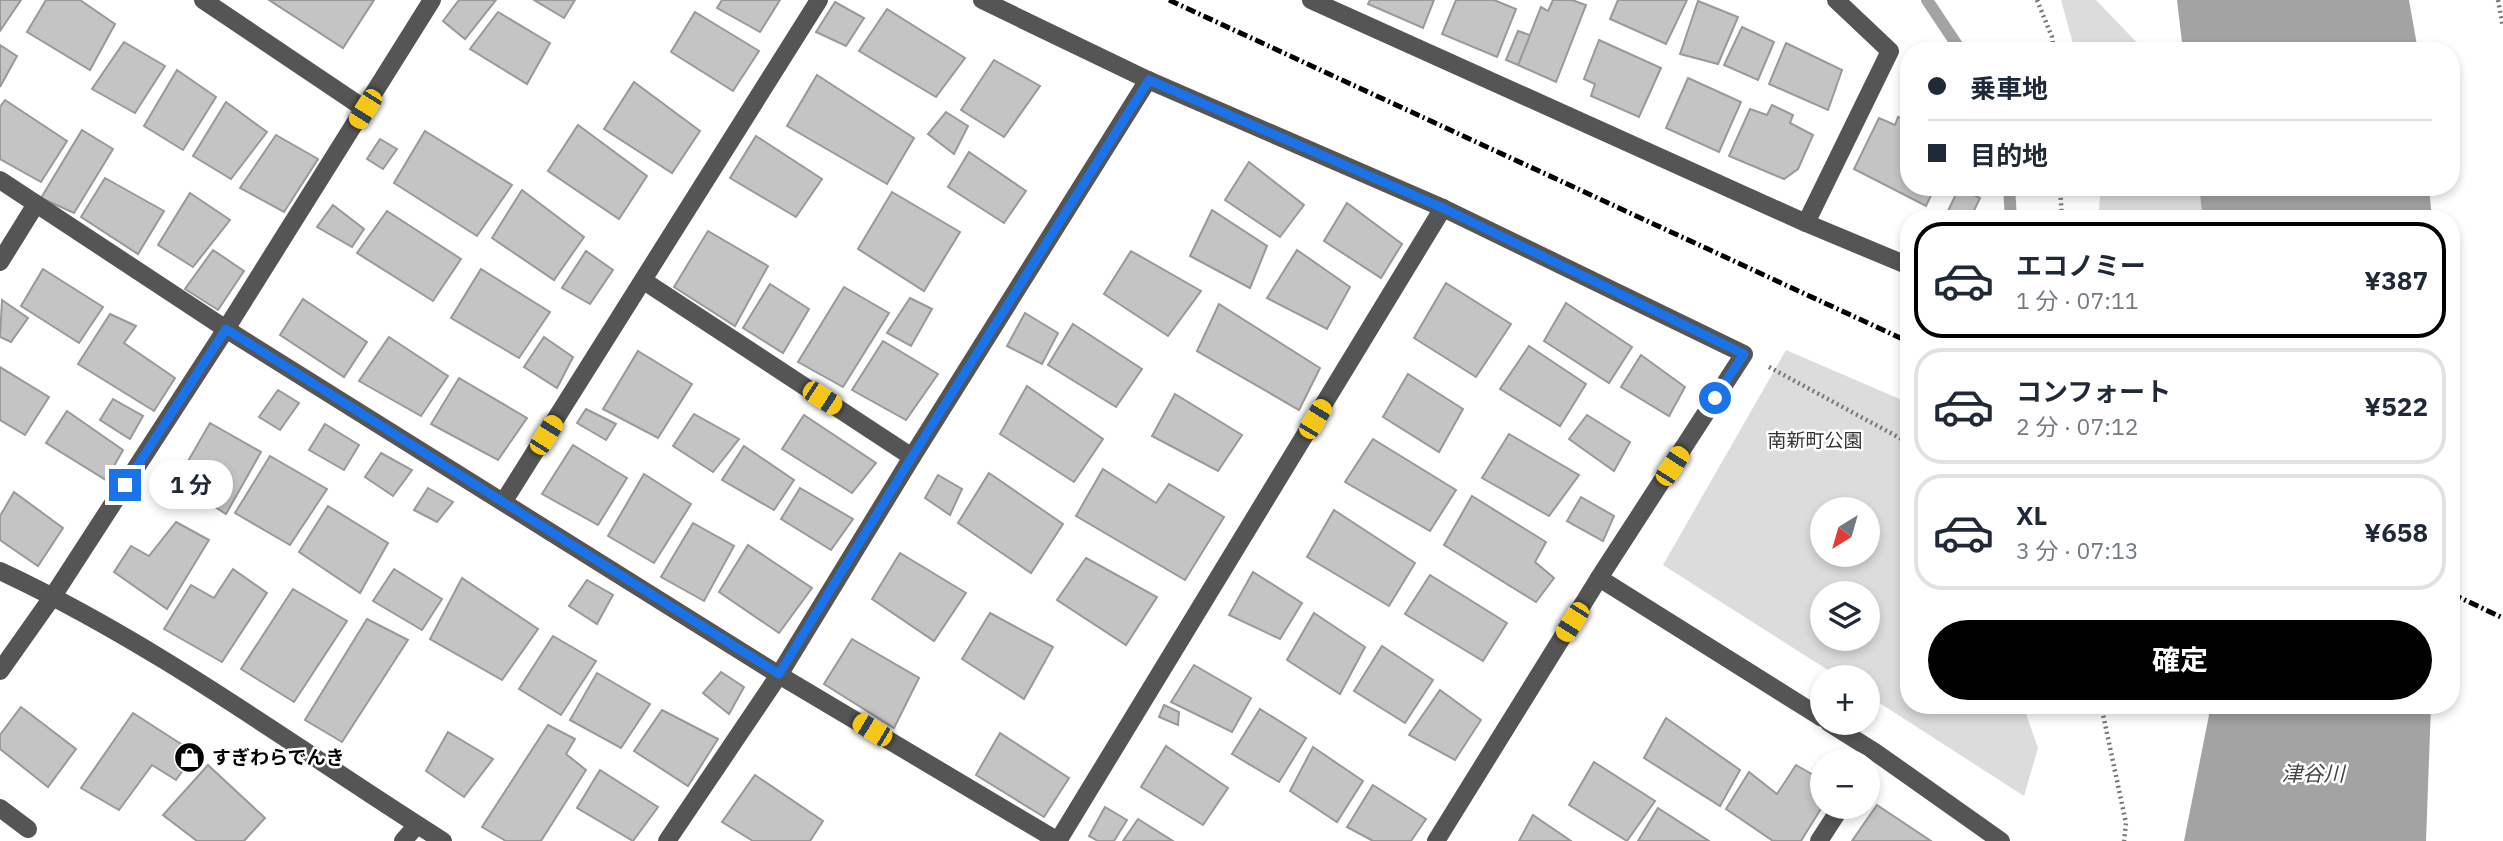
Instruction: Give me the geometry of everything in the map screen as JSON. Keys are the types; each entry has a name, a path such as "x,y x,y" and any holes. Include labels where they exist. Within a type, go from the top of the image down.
{"street":[{"path":"203,0 365,109"},
{"path":"0,671 53,596 226,329 432,0"},
{"path":"504,501 819,0"},
{"path":"982,0 1149,80 1443,208 1744,354 1436,841"},
{"path":"1311,0 1806,223 1900,262"},
{"path":"1806,223 1890,51 1836,0"},
{"path":"667,841 779,674 1149,80"},
{"path":"0,180 226,329 779,674 1058,841 1443,208"},
{"path":"0,262 36,204"},
{"path":"644,281 912,457"},
{"path":"0,571 53,596 161,658 443,841"},
{"path":"1600,578 1810,710"},
{"path":"1843,735 1860,749"},
{"path":"1880,764 2001,841"},
{"path":"0,808 28,829"},
{"path":"1819,841 1833,819"},
{"path":"403,841 417,825"}],"path":[{"path":"2037,0 2053,42"},
{"path":"2498,0 2503,27"},
{"path":"1744,354 1900,438"},
{"path":"2103,714 2126,823 2124,841"}],"green space":[{"path":"2061,0 2096,0 2136,42 2073,42"},
{"path":"2100,196 2200,196 2203,210 2099,210"},
{"name":"南新町公園","path":"1786,350 1900,399 1900,714 2026,714 2038,748 2024,796 1880,703 1880,665 1820,665 1663,565"}],"water":[{"path":"2177,0 2409,0 2416,42 2182,42"},
{"path":"2200,196 2430,196 2431,210 2202,210"},
{"name":"津谷川","path":"2209,714 2431,714 2426,841 2184,841"}],"building":[{"path":"0,0 21,0 0,31"},
{"path":"46,0 80,0 115,24 90,70 27,32"},
{"path":"269,0 374,0 343,48"},
{"path":"459,0 496,0 465,39 443,21"},
{"path":"534,0 575,0 564,18"},
{"path":"722,0 780,0 760,32 717,8"},
{"path":"1370,0 1434,0 1423,28 1368,4"},
{"path":"1456,0 1494,0 1516,9 1497,57 1442,34"},
{"path":"1553,0 1572,0 1586,5 1556,82 1518,65 1541,7 1548,11"},
{"path":"1618,0 1687,0 1666,44 1610,19"},
{"path":"1698,1 1738,17 1718,64 1680,54"},
{"path":"835,2 864,18 846,46 816,32"},
{"path":"887,9 965,58 936,97 859,51"},
{"path":"498,12 550,43 527,84 470,49"},
{"path":"695,12 759,51 733,91 671,52"},
{"path":"1742,27 1774,42 1758,80 1724,65"},
{"path":"1518,31 1530,35 1518,65 1506,60"},
{"path":"1599,40 1661,68 1639,117 1591,96 1595,84 1584,79"},
{"path":"124,42 165,66 135,113 92,89"},
{"path":"1786,43 1842,70 1828,110 1769,84"},
{"path":"0,45 17,56 0,87"},
{"path":"994,60 1040,86 1004,137 961,110"},
{"path":"177,70 216,97 183,150 144,126"},
{"path":"817,75 914,138 887,184 787,126"},
{"path":"1688,78 1741,102 1719,152 1666,128"},
{"path":"634,82 700,131 672,173 604,129"},
{"path":"5,100 67,141 41,182 0,159 0,107"},
{"path":"226,102 267,132 231,179 193,156"},
{"path":"1772,105 1793,115 1790,123 1813,135 1798,169 1784,179 1729,156 1750,109 1767,115"},
{"path":"946,112 968,126 954,154 928,134"},
{"path":"1898,117 1900,193 1854,169 1879,118 1895,125"},
{"path":"578,125 647,176 619,219 548,171"},
{"path":"82,130 113,149 74,213 41,198"},
{"path":"425,131 512,185 477,236 394,183"},
{"path":"276,135 318,159 284,212 240,188"},
{"path":"756,136 822,179 796,217 730,178"},
{"path":"380,139 397,149 383,169 367,159"},
{"path":"969,152 1026,191 1004,223 948,187"},
{"path":"1249,162 1304,205 1280,237 1225,200"},
{"path":"105,178 164,211 138,254 81,217"},
{"path":"522,190 584,237 554,280 492,238"},
{"path":"892,192 960,232 924,291 858,249"},
{"path":"190,193 230,220 193,267 158,245"},
{"path":"1907,196 1931,196 1926,206"},
{"path":"1955,196 1980,198 1974,210 1948,210"},
{"path":"1347,203 1402,244 1381,278 1324,241"},
{"path":"333,205 364,229 352,247 317,227"},
{"path":"1212,210 1267,246 1250,288 1190,256"},
{"path":"387,211 461,259 433,301 357,253"},
{"path":"708,231 768,266 735,326 674,287"},
{"path":"213,250 244,271 218,310 185,289"},
{"path":"1297,250 1350,287 1327,329 1267,298"},
{"path":"586,251 613,270 590,304 562,288"},
{"path":"1131,251 1201,291 1168,336 1104,294"},
{"path":"43,269 103,307 79,343 21,306"},
{"path":"481,269 550,312 519,358 451,318"},
{"path":"1446,283 1511,324 1476,377 1414,338"},
{"path":"770,284 809,309 783,353 743,328"},
{"path":"844,287 889,313 843,387 798,362"},
{"path":"910,298 932,309 911,346 887,333"},
{"path":"303,299 367,342 344,377 280,335"},
{"path":"2,300 28,318 11,342 0,337"},
{"path":"1566,303 1632,347 1609,383 1544,341"},
{"path":"1219,304 1320,368 1299,410 1197,351"},
{"path":"1025,313 1058,333 1042,364 1007,346"},
{"path":"110,314 136,326 124,343 175,378 154,411 78,364"},
{"path":"1073,324 1142,369 1116,407 1048,365"},
{"path":"389,337 448,376 421,416 359,381"},
{"path":"544,337 573,357 557,388 524,367"},
{"path":"883,341 938,374 906,420 852,390"},
{"path":"1529,346 1586,384 1560,426 1500,389"},
{"path":"638,351 692,384 658,438 603,409"},
{"path":"1641,355 1685,387 1669,416 1621,387"},
{"path":"0,367 49,397 25,435 0,420"},
{"path":"1408,374 1463,409 1439,452 1383,417"},
{"path":"459,378 527,418 498,460 431,424"},
{"path":"1027,386 1103,439 1074,482 1000,434"},
{"path":"278,390 299,403 280,430 259,417"},
{"path":"1175,394 1242,435 1218,471 1152,436"},
{"path":"113,399 143,416 130,439 100,420"},
{"path":"586,409 616,424 606,440 577,423"},
{"path":"67,411 123,450 106,480 46,443"},
{"path":"694,414 739,439 713,472 673,446"},
{"path":"804,415 876,463 852,493 782,449"},
{"path":"1587,415 1630,442 1614,471 1569,439"},
{"path":"210,423 261,452 226,514 176,482"},
{"path":"325,424 359,445 344,470 309,450"},
{"path":"1509,434 1579,475 1549,516 1482,478"},
{"path":"1373,439 1456,490 1430,531 1345,482"},
{"path":"573,445 627,478 598,525 542,494"},
{"path":"744,446 794,480 774,510 722,480"},
{"path":"381,453 412,470 393,496 365,477"},
{"path":"270,456 327,489 290,545 235,513"},
{"path":"1103,469 1156,503 1169,484 1224,517 1185,580 1076,516"},
{"path":"989,473 1063,524 1031,573 958,523"},
{"path":"644,474 691,504 654,563 608,536"},
{"path":"938,475 962,489 950,515 925,498"},
{"path":"428,488 453,502 437,522 414,510"},
{"path":"800,488 853,519 831,550 781,519"},
{"path":"14,492 63,528 38,566 0,540 0,516"},
{"path":"1472,496 1546,542 1535,562 1554,578 1536,602 1444,545"},
{"path":"1581,497 1614,516 1603,541 1567,521"},
{"path":"328,506 388,543 360,593 299,552"},
{"path":"1334,510 1415,563 1389,606 1307,557"},
{"path":"176,522 209,540 167,609 114,572 131,546 149,556"},
{"path":"693,523 734,546 704,601 661,577"},
{"path":"748,545 812,588 779,633 719,592"},
{"path":"900,553 966,593 934,641 872,599"},
{"path":"1086,558 1157,597 1126,645 1057,600"},
{"path":"233,569 267,593 222,662 164,629 191,585 214,598"},
{"path":"394,569 442,599 422,630 373,601"},
{"path":"1253,572 1302,603 1280,639 1229,615"},
{"path":"1430,575 1507,623 1483,661 1405,614"},
{"path":"462,578 538,629 502,680 430,639"},
{"path":"587,580 613,595 597,624 569,606"},
{"path":"293,589 347,621 294,702 241,669"},
{"path":"990,613 1053,647 1024,699 962,659"},
{"path":"1314,613 1365,647 1340,694 1287,660"},
{"path":"367,619 408,640 342,742 305,720"},
{"path":"553,636 596,661 561,715 519,689"},
{"path":"852,639 919,678 894,728 824,684"},
{"path":"1382,646 1433,680 1405,723 1354,691"},
{"path":"1194,665 1251,698 1232,732 1171,702"},
{"path":"721,672 744,687 729,714 703,693"},
{"path":"597,673 650,704 621,748 570,720"},
{"path":"1440,690 1481,720 1455,760 1409,735"},
{"path":"1164,705 1179,712 1178,725 1159,717"},
{"path":"21,707 76,749 48,787 0,749 0,735"},
{"path":"1260,709 1306,738 1279,782 1232,754"},
{"path":"662,710 718,739 688,786 634,751"},
{"path":"133,713 195,753 176,780 152,765 119,810 81,788"},
{"path":"1666,718 1740,770 1720,806 1644,758"},
{"path":"548,725 575,739 566,754 586,770 541,841 506,841 482,827"},
{"path":"448,732 493,759 464,797 426,771"},
{"path":"1000,733 1069,778 1044,817 976,775"},
{"path":"1166,746 1228,788 1203,825 1141,787"},
{"path":"1313,747 1363,781 1337,822 1290,791"},
{"path":"1594,762 1655,801 1627,841 1569,805"},
{"path":"208,765 265,818 244,841 197,841 163,815"},
{"path":"1796,765 1810,773 1810,819 1815,819 1801,841 1773,841 1726,809 1749,772 1777,794"},
{"path":"600,770 658,807 633,841 577,808"},
{"path":"755,775 823,821 810,841 753,841 722,822"},
{"path":"1373,785 1426,819 1411,841 1373,841 1347,827"},
{"path":"1105,807 1127,820 1114,841 1098,841 1089,836"},
{"path":"1880,807 1931,841 1852,841 1867,819 1880,819"},
{"path":"1658,808 1709,841 1638,841"},
{"path":"1533,815 1571,841 1519,841"},
{"path":"1138,819 1173,841 1123,841"}],"waterway":[{"path":"1927,0 1955,42"},
{"path":"2010,196 2010,210"}],"railway":[{"path":"1169,0 1900,338"},
{"path":"2460,598 2503,618"}],"place":[{"name":"すぎわらでんき","path":"189,757"}],"route":[{"path":"125,485 226,329 779,674 1149,80 1443,208 1744,354 1715,398"}]}
